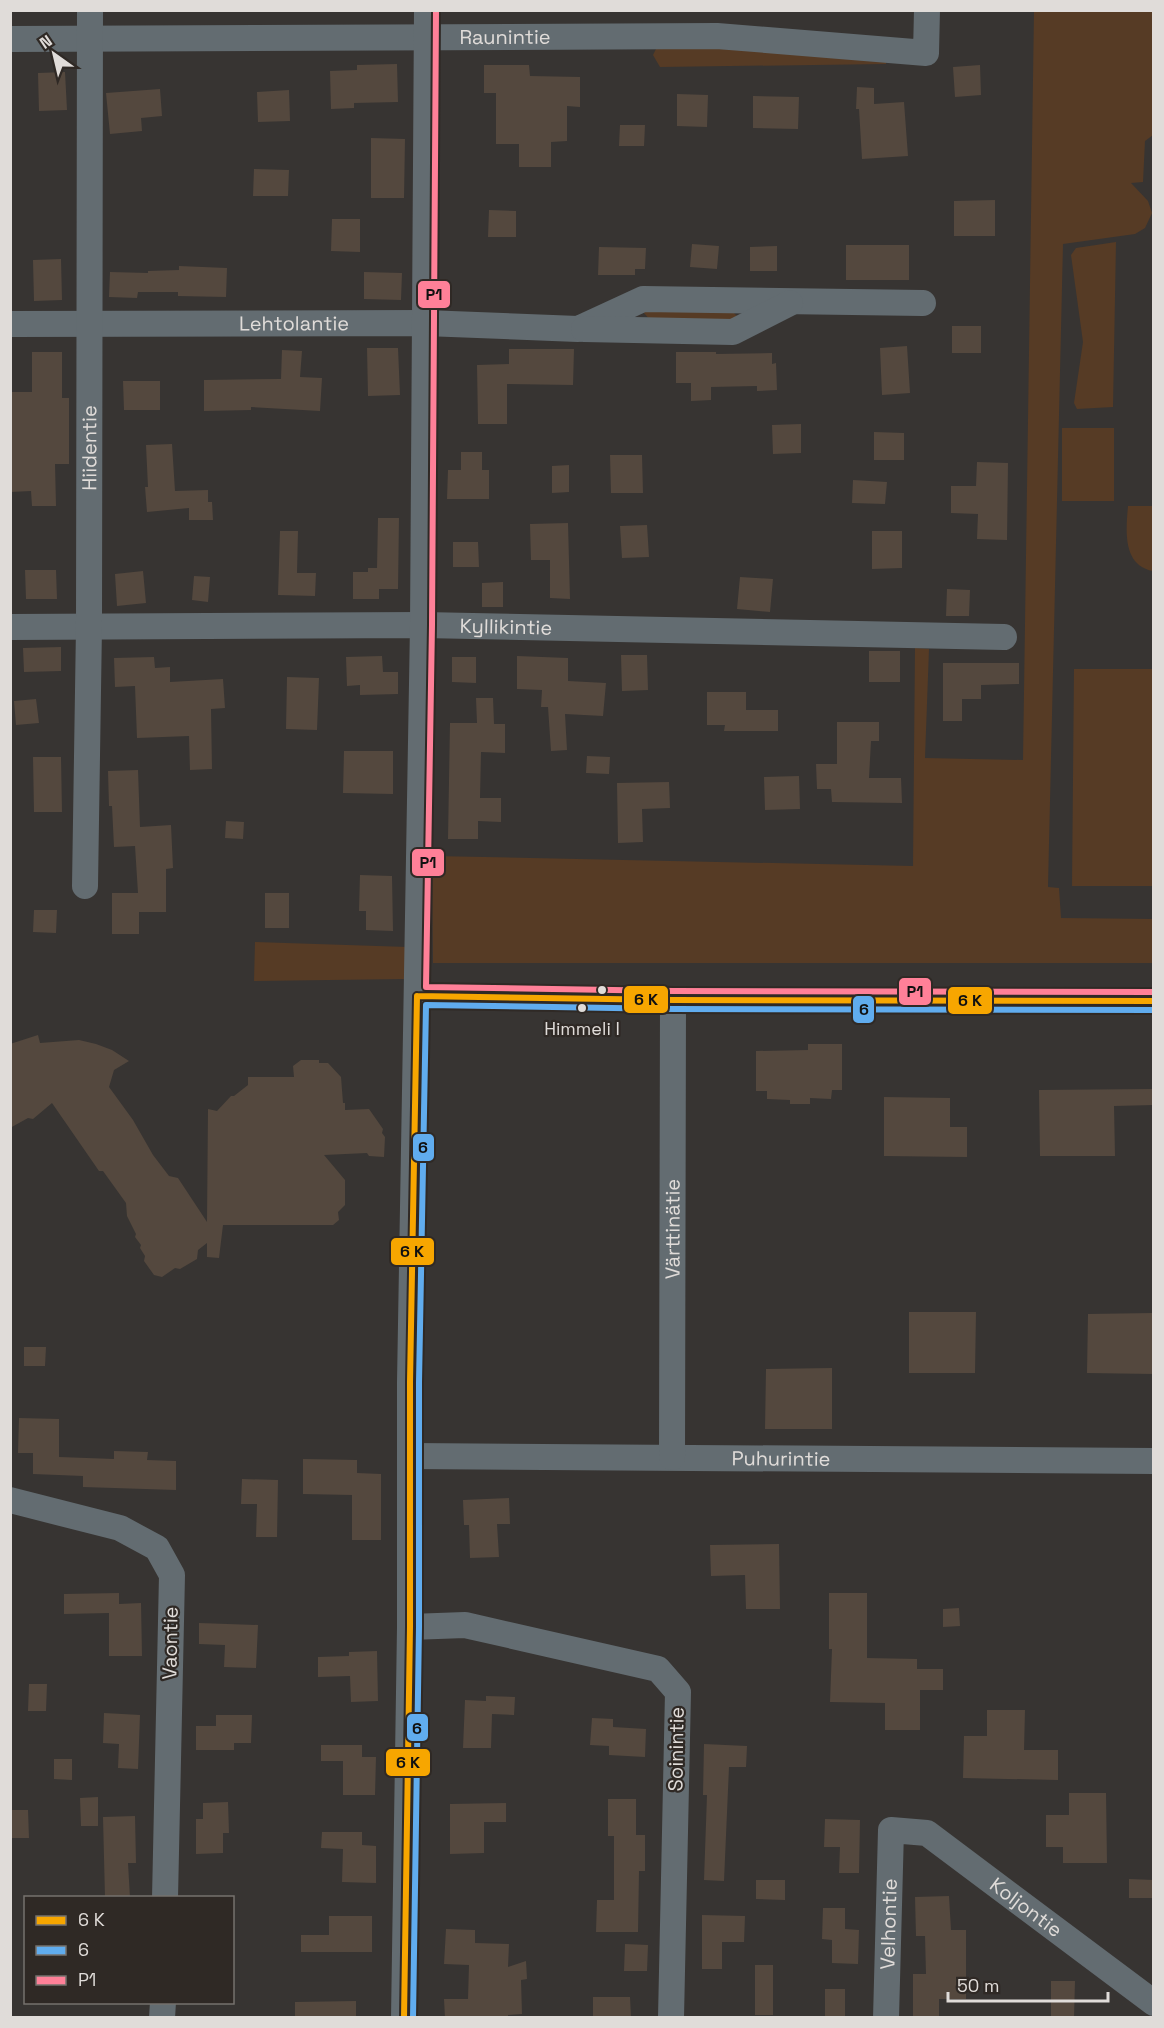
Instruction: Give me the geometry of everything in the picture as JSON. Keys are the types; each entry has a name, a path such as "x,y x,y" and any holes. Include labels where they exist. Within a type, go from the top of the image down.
{"street":[{"name":"Hiidentie","path":"85,886 89,626 90,10"},
{"path":"404,2018 423,625 427,10"},
{"name":"Raunintie","path":"10,39 717,36 926,53 927,10"},
{"name":"Lehtolantie","path":"10,324 425,323 578,329 643,299 923,303"},
{"name":"Kyllikintie","path":"10,627 423,625 1004,637"},
{"path":"417,996 673,1000 1154,1001"},
{"name":"Värttinätie","path":"672,1457 673,1000"},
{"name":"Puhurintie","path":"411,1456 1154,1461"},
{"name":"Vaontie","path":"10,1500 120,1528 157,1548 172,1575 165,1896"},
{"name":"Soinintie","path":"410,1627 465,1625 658,1669 678,1692 671,2018"},
{"name":"Koljontie","path":"891,1830 927,1833 1154,2003"},
{"name":"Velhontie","path":"886,2018 891,1830"}],"shaded area":[{"path":"1034,11 1153,11 1153,135 1145,141 1143,182 1131,183 1148,201 1152,213 1145,228 1135,234 1063,244 1048,887 1059,888 1061,918 1153,919 1153,963 433,963 432,856 913,866 915,648 929,649 925,758 1023,760"},
{"path":"657,47 781,49 886,58 886,64 660,67 653,55"},
{"path":"1116,242 1113,407 1077,409 1074,403 1083,342 1071,255 1076,248"},
{"path":"652,305 726,305 737,316 724,325 652,322 643,312"},
{"path":"1062,428 1114,428 1114,501 1062,501"},
{"path":"1128,506 1153,506 1153,571 1136,562 1131,554 1127,536"},
{"path":"1074,669 1153,669 1153,886 1072,886"},
{"path":"255,942 408,947 406,979 254,981"}],"building":[{"path":"397,64 398,102 354,103 354,108 331,109 330,71 357,70 357,65"},
{"path":"484,65 529,65 530,76 580,77 580,107 567,106 567,141 551,142 551,167 519,167 519,144 496,144 496,93 484,93"},
{"path":"980,65 981,95 955,97 953,67"},
{"path":"65,72 67,110 39,111 38,73"},
{"path":"857,87 874,88 874,104 904,102 908,156 862,159 859,109 856,109"},
{"path":"160,89 162,116 141,118 142,131 110,134 106,93"},
{"path":"289,90 290,121 258,122 257,92"},
{"path":"677,94 708,95 707,127 677,126"},
{"path":"753,96 799,97 798,129 753,128"},
{"path":"620,125 645,125 644,146 619,146"},
{"path":"371,138 405,139 404,198 371,198"},
{"path":"254,169 289,170 288,196 253,196"},
{"path":"995,200 995,236 954,236 954,201"},
{"path":"489,210 516,211 516,237 488,237"},
{"path":"332,219 360,219 360,252 331,251"},
{"path":"692,244 719,246 717,269 690,267"},
{"path":"846,245 909,245 909,280 846,280"},
{"path":"777,246 777,271 750,271 750,247"},
{"path":"599,247 646,248 645,269 635,269 635,275 598,275"},
{"path":"61,259 62,300 34,301 33,260"},
{"path":"179,266 227,268 226,297 178,296 178,292 138,292 137,298 109,297 110,272 148,273 148,271 179,270"},
{"path":"364,272 402,273 401,300 364,299"},
{"path":"952,326 981,326 981,353 952,353"},
{"path":"907,346 910,393 882,395 880,348"},
{"path":"367,348 398,348 400,395 368,396"},
{"path":"509,349 574,349 573,385 507,384 507,424 478,424 477,365 509,364"},
{"path":"282,350 302,351 300,377 322,378 320,411 251,407 251,410 204,411 204,380 281,379"},
{"path":"32,352 62,352 62,398 69,398 69,464 55,464 56,506 32,506 31,491 10,492 10,392 32,392"},
{"path":"676,352 772,353 772,364 776,363 777,390 757,391 757,386 711,387 711,400 691,401 691,383 676,383"},
{"path":"123,381 160,381 160,410 124,410"},
{"path":"801,424 801,453 773,454 772,425"},
{"path":"874,432 904,433 904,460 874,460"},
{"path":"172,444 175,491 208,490 208,502 212,502 213,520 189,520 189,508 147,512 146,445"},
{"path":"461,452 482,452 482,470 489,470 489,499 447,499 448,470 461,470"},
{"path":"610,455 642,455 643,493 611,493"},
{"path":"977,462 1008,463 1007,540 977,539 978,514 951,513 951,486 976,486"},
{"path":"569,465 569,492 552,493 552,466"},
{"path":"853,480 887,482 885,504 852,503"},
{"path":"378,518 399,518 398,589 379,589 379,599 353,599 353,572 368,572 368,568 377,568"},
{"path":"568,523 570,599 550,598 550,560 531,560 530,524"},
{"path":"647,525 649,557 622,558 620,526"},
{"path":"280,531 298,531 297,573 316,573 315,596 278,595"},
{"path":"872,531 902,531 902,568 872,569"},
{"path":"453,542 478,542 479,567 453,567"},
{"path":"25,570 56,570 57,599 26,599"},
{"path":"143,571 146,603 117,606 115,574"},
{"path":"194,576 210,577 208,602 192,600"},
{"path":"740,577 773,579 770,612 737,609"},
{"path":"503,582 503,607 482,607 482,583"},
{"path":"947,589 970,590 969,616 946,616"},
{"path":"61,647 61,671 24,672 23,648"},
{"path":"869,651 900,651 900,682 869,682"},
{"path":"621,655 647,655 648,690 622,691"},
{"path":"382,656 383,672 398,672 398,694 360,695 360,685 347,686 346,657"},
{"path":"517,656 568,658 568,681 606,683 603,716 565,714 567,750 551,751 548,707 541,707 542,690 517,689"},
{"path":"154,657 155,668 170,667 170,682 223,679 225,708 211,709 212,769 190,770 189,736 137,738 135,686 115,687 114,658"},
{"path":"452,657 476,657 476,683 452,682"},
{"path":"943,663 1019,663 1019,684 981,685 981,699 962,699 962,721 943,721"},
{"path":"287,677 319,678 317,730 286,729"},
{"path":"707,692 746,692 746,710 778,710 778,731 724,731 725,725 707,725"},
{"path":"476,698 493,698 494,724 505,724 505,753 481,752 480,798 501,798 501,822 478,821 478,839 448,839 450,723 477,723"},
{"path":"36,699 39,723 16,725 14,701"},
{"path":"837,722 879,722 879,741 871,741 869,778 901,778 902,803 832,802 831,789 817,789 816,764 837,764"},
{"path":"344,751 393,751 393,794 343,793"},
{"path":"587,756 610,757 609,774 586,773"},
{"path":"33,757 61,757 62,812 34,812"},
{"path":"138,770 140,827 171,825 173,868 166,869 166,912 139,912 139,934 112,934 112,893 138,893 135,846 114,847 108,771"},
{"path":"799,776 800,809 765,810 764,777"},
{"path":"669,782 670,808 642,809 643,842 618,843 617,783"},
{"path":"226,821 244,822 243,839 225,838"},
{"path":"360,875 392,876 393,931 366,930 366,911 359,911"},
{"path":"265,893 289,893 289,928 265,928"},
{"path":"34,910 57,910 56,933 33,932"},
{"path":"38,1035 40,1043 79,1040 96,1044 112,1050 129,1061 114,1070 109,1087 133,1120 153,1155 169,1176 178,1178 207,1222 208,1109 217,1111 231,1096 248,1085 248,1077 294,1077 293,1066 301,1060 319,1060 319,1063 328,1063 341,1077 345,1110 369,1109 383,1129 384,1157 369,1156 367,1153 324,1155 345,1180 345,1205 338,1212 339,1220 333,1225 223,1225 219,1258 207,1257 207,1243 198,1250 197,1259 180,1269 175,1268 162,1277 154,1275 144,1261 145,1256 140,1248 141,1245 135,1237 136,1234 127,1216 126,1203 103,1171 99,1171 52,1103 33,1119 28,1118 10,1128 10,1044"},
{"path":"808,1044 842,1044 842,1090 832,1090 831,1099 810,1098 810,1104 790,1104 790,1100 767,1099 767,1091 756,1091 756,1051 808,1050"},
{"path":"1154,1089 1154,1105 1114,1106 1115,1156 1040,1156 1039,1090"},
{"path":"884,1097 950,1098 950,1127 967,1127 967,1157 884,1156"},
{"path":"909,1312 976,1312 975,1373 909,1373"},
{"path":"1153,1313 1154,1374 1087,1373 1088,1314"},
{"path":"24,1347 46,1347 45,1366 24,1366"},
{"path":"832,1368 832,1429 765,1429 766,1369"},
{"path":"19,1418 59,1419 59,1457 114,1459 114,1451 148,1452 147,1460 176,1461 176,1490 83,1487 83,1476 33,1474 33,1453 18,1453"},
{"path":"303,1459 357,1460 357,1473 381,1474 381,1540 352,1540 352,1495 303,1494"},
{"path":"242,1479 278,1480 277,1537 256,1537 257,1504 241,1504"},
{"path":"509,1498 510,1524 497,1524 499,1557 470,1558 469,1525 464,1525 463,1500"},
{"path":"779,1544 780,1609 746,1609 745,1575 711,1576 710,1545"},
{"path":"119,1593 119,1604 141,1603 142,1656 109,1656 109,1613 64,1614 64,1594"},
{"path":"829,1593 867,1593 867,1658 917,1659 917,1669 943,1669 943,1690 920,1690 920,1730 885,1730 885,1703 830,1702 832,1649 829,1649"},
{"path":"959,1608 960,1626 943,1627 943,1609"},
{"path":"199,1623 258,1625 256,1668 224,1667 225,1645 199,1644"},
{"path":"377,1651 378,1701 351,1702 350,1676 318,1677 318,1657 349,1656 349,1652"},
{"path":"29,1684 47,1684 46,1711 28,1711"},
{"path":"486,1696 515,1697 514,1715 492,1714 491,1748 463,1748 465,1700 486,1701"},
{"path":"987,1710 1025,1710 1024,1750 1058,1750 1058,1780 963,1778 964,1736 987,1736"},
{"path":"104,1713 140,1715 138,1769 118,1768 119,1744 103,1743"},
{"path":"216,1715 252,1715 251,1743 234,1743 234,1750 196,1750 196,1726 216,1726"},
{"path":"592,1718 613,1719 613,1727 646,1729 645,1757 609,1755 609,1746 590,1745"},
{"path":"704,1744 747,1746 746,1767 729,1767 724,1881 704,1880 707,1795 703,1795"},
{"path":"321,1745 362,1745 362,1757 376,1757 375,1795 343,1795 343,1761 321,1761"},
{"path":"54,1759 72,1759 72,1780 54,1779"},
{"path":"1069,1793 1106,1793 1107,1863 1063,1863 1063,1847 1046,1847 1046,1815 1069,1815"},
{"path":"98,1797 98,1826 81,1826 80,1798"},
{"path":"608,1799 636,1799 636,1835 645,1835 645,1871 639,1871 638,1932 596,1932 597,1900 614,1900 614,1836 608,1836"},
{"path":"228,1802 229,1833 223,1833 223,1853 196,1854 196,1819 203,1819 203,1803"},
{"path":"506,1803 506,1822 484,1822 484,1853 450,1854 450,1804"},
{"path":"10,1810 28,1810 29,1838 10,1838"},
{"path":"135,1816 136,1863 128,1863 130,1896 105,1896 103,1817"},
{"path":"825,1819 860,1820 859,1873 839,1873 840,1847 824,1847"},
{"path":"322,1832 362,1832 362,1845 376,1846 376,1883 342,1882 343,1849 321,1848"},
{"path":"1129,1879 1154,1880 1154,1898 1129,1898"},
{"path":"756,1880 785,1880 785,1900 756,1899"},
{"path":"949,1896 951,1930 966,1930 966,1999 939,1999 939,2018 913,2018 913,1974 926,1974 925,1936 916,1936 915,1897"},
{"path":"823,1908 845,1908 845,1929 859,1930 858,1964 832,1963 832,1940 822,1939"},
{"path":"702,1915 745,1916 744,1942 722,1942 722,1969 702,1969"},
{"path":"329,1916 372,1916 372,1952 301,1952 301,1935 329,1935"},
{"path":"446,1929 475,1930 475,1943 509,1944 508,1967 526,1961 527,1979 521,1980 522,2014 508,2015 508,2017 445,2018 444,1999 468,1999 469,1965 444,1964"},
{"path":"625,1944 648,1945 647,1971 624,1971"},
{"path":"755,1965 773,1965 773,2015 755,2015"},
{"path":"1051,1981 1075,1981 1074,2018 1051,2018"},
{"path":"825,1989 845,1989 845,2018 825,2018"},
{"path":"593,1997 630,1997 631,2018 593,2017"},
{"path":"356,2001 356,2018 295,2018 295,2002"}],"transit line":[{"name":"P1","path":"436,10 432,625 426,987 673,991 1154,992"},
{"path":"417,996 673,1000 1154,1001"},
{"path":"404,2018 410,1627 410,1382 417,996"},
{"name":"6","path":"413,2018 419,1627 419,1382 426,1005 673,1009 1154,1010"}],"place":[{"name":"Himmeli I","path":"582,1008"}]}
